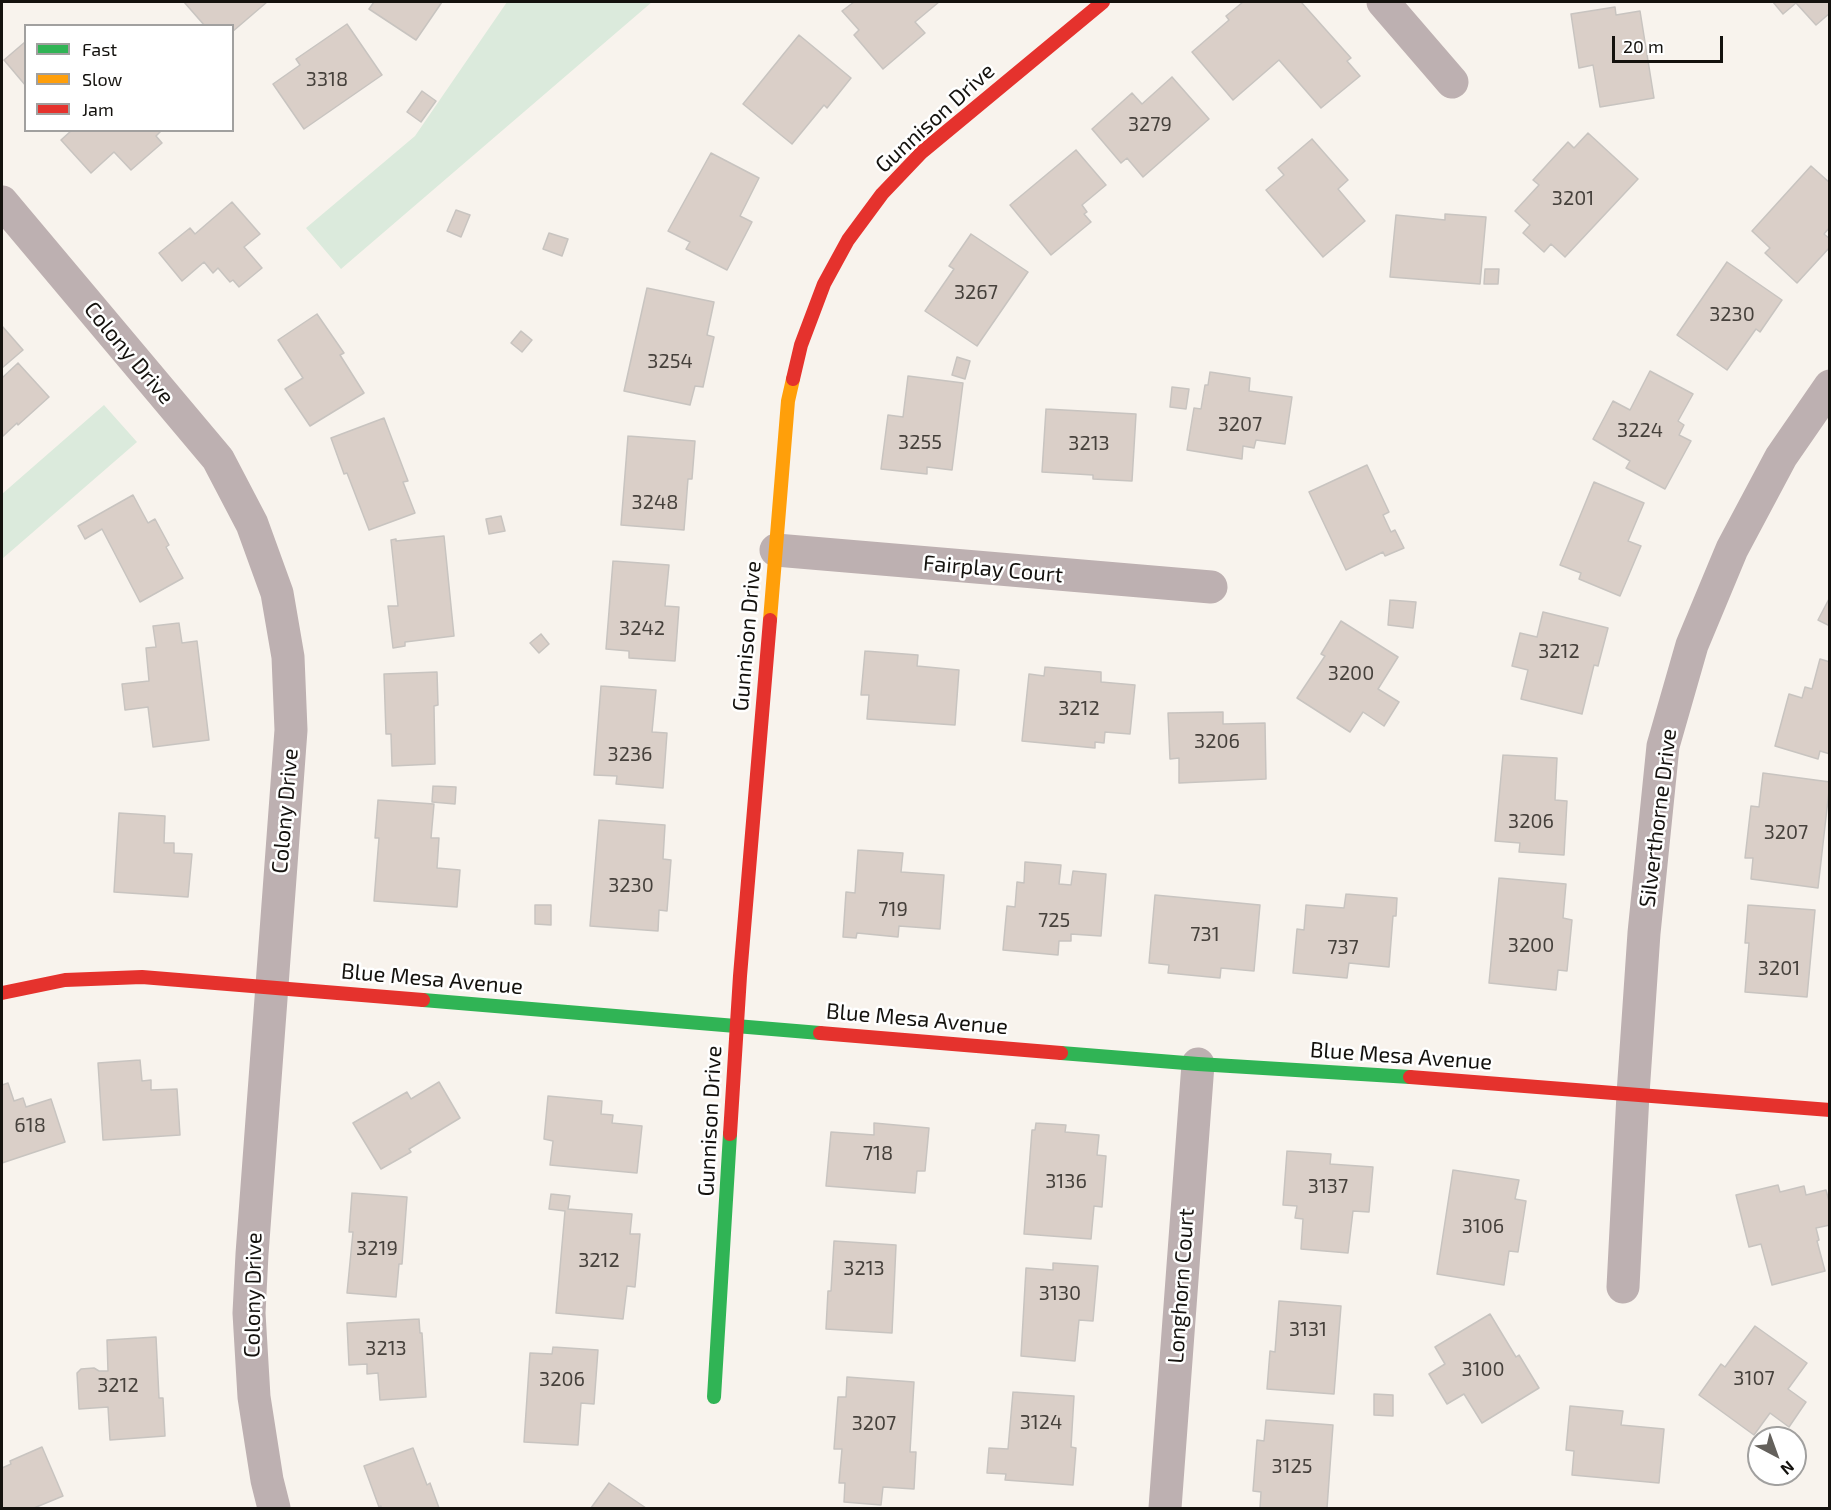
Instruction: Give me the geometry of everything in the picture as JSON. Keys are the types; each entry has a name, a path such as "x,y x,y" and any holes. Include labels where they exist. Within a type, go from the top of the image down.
{"street":[{"name":"Gunnison Drive","path":"714,1397 736,1026 788,401 801,345 824,284 848,240 882,194 922,152 1103,2"},
{"path":"1383,2 1452,82"},
{"name":"Colony Drive","path":"2,203 218,459 252,524 276,593 288,657 291,730 249,1313 254,1397 274,1509"},
{"name":"Silverthorne Drive","path":"1623,1287 1644,933 1663,746 1692,645 1732,549 1781,457 1830,386"},
{"name":"Fairplay Court","path":"776,550 1211,587"},
{"name":"Blue Mesa Avenue","path":"2,993 65,980 142,977 1198,1064 1476,1081 1830,1110"},
{"name":"Longhorn Court","path":"1165,1509 1198,1064"}],"green space":[{"path":"507,2 652,2 341,269 306,228 415,136"},
{"path":"104,405 137,442 2,559 2,494"}],"building":[{"path":"184,2 267,2 234,30 234,24 203,24"},
{"path":"374,2 442,2 416,40 369,9"},
{"path":"854,2 939,2 915,22 925,33 883,69 854,35 859,30 842,11"},
{"path":"1243,2 1301,2 1351,58 1347,61 1360,76 1321,108 1279,60 1233,100 1192,52 1229,20 1226,16"},
{"path":"1773,2 1830,2 1830,13 1816,25 1796,3 1783,14"},
{"path":"1615,7 1616,15 1640,11 1654,98 1600,107 1593,65 1579,68 1571,14"},
{"path":"347,24 382,75 304,129 273,84 300,65 296,59"},
{"path":"799,35 851,78 827,108 824,105 792,144 743,104"},
{"path":"24,43 24,84 4,60"},
{"path":"1172,77 1209,119 1143,177 1127,158 1121,163 1092,129 1132,93 1142,104"},
{"path":"422,91 436,101 421,122 407,112"},
{"path":"70,132 160,132 156,136 162,143 131,170 114,152 91,173 61,140"},
{"path":"1588,133 1638,179 1565,257 1551,244 1544,252 1523,233 1530,225 1515,211 1539,185 1533,180 1568,142 1574,148"},
{"path":"1312,139 1348,180 1338,189 1365,221 1323,257 1266,190 1284,175 1278,168"},
{"path":"1076,150 1106,185 1082,205 1087,212 1084,214 1091,222 1051,255 1010,205"},
{"path":"711,153 759,178 740,216 752,222 727,270 686,249 690,242 668,231"},
{"path":"1811,166 1830,183 1830,227 1824,234 1830,239 1830,247 1797,283 1765,253 1770,248 1752,231"},
{"path":"232,202 260,234 244,247 262,268 239,287 233,280 230,282 218,268 213,273 204,262 182,281 159,253 190,228 195,234"},
{"path":"456,210 470,215 461,237 447,231"},
{"path":"1445,214 1486,217 1480,284 1390,277 1396,215 1445,220"},
{"path":"549,233 568,239 562,256 543,249"},
{"path":"971,234 1028,272 977,346 925,311 954,269 949,266"},
{"path":"1727,262 1782,300 1760,332 1756,329 1727,370 1677,335"},
{"path":"1485,269 1499,269 1498,284 1484,284"},
{"path":"647,288 714,302 707,335 714,337 703,387 695,386 690,405 624,391"},
{"path":"317,314 344,353 340,355 364,393 310,426 285,389 303,378 278,340"},
{"path":"2,326 23,350 2,368"},
{"path":"521,331 532,340 522,352 511,343"},
{"path":"957,357 970,361 965,379 952,375"},
{"path":"18,363 49,397 2,437 2,378"},
{"path":"1650,371 1693,394 1678,421 1684,425 1679,435 1691,441 1665,489 1626,468 1630,461 1593,439 1613,401 1630,410"},
{"path":"1210,372 1250,378 1249,391 1292,397 1285,444 1256,440 1254,448 1243,446 1242,459 1187,450 1194,408 1201,409"},
{"path":"908,376 963,383 952,470 927,467 927,474 881,469 888,415 903,417"},
{"path":"1172,387 1189,389 1186,409 1170,407"},
{"path":"1046,409 1136,414 1132,481 1093,479 1093,475 1042,472"},
{"path":"384,418 408,481 403,482 415,513 369,530 331,438"},
{"path":"628,436 695,441 692,479 688,479 684,530 621,525"},
{"path":"1367,465 1389,512 1383,515 1391,532 1395,530 1404,548 1385,556 1383,552 1346,570 1309,492"},
{"path":"1594,482 1644,503 1628,541 1641,546 1620,596 1579,579 1581,573 1560,565"},
{"path":"133,495 148,523 155,519 169,545 166,547 183,578 140,602 102,529 85,539 78,526"},
{"path":"501,516 505,531 489,534 486,519"},
{"path":"444,536 454,636 405,642 405,646 393,648 388,606 398,606 391,540"},
{"path":"613,561 669,565 665,606 679,607 675,661 629,658 629,651 606,649"},
{"path":"1830,597 1830,626 1818,620"},
{"path":"1390,600 1416,602 1413,628 1388,625"},
{"path":"1543,612 1608,628 1598,666 1594,665 1582,714 1521,699 1528,670 1512,666 1520,633 1537,637"},
{"path":"1341,621 1398,657 1378,689 1399,702 1384,726 1363,712 1350,732 1297,698 1325,656 1321,654"},
{"path":"179,623 182,643 197,641 209,740 153,747 148,707 125,710 122,684 149,681 146,648 156,647 153,626"},
{"path":"541,634 549,644 539,653 530,643"},
{"path":"865,651 918,655 917,666 959,670 955,725 867,719 869,695 861,695"},
{"path":"1820,659 1830,662 1830,754 1820,751 1818,759 1775,746 1789,694 1802,698 1805,687 1812,689"},
{"path":"1045,667 1101,672 1101,682 1135,685 1130,734 1105,732 1104,743 1095,742 1095,748 1022,741 1029,674 1044,676"},
{"path":"437,672 438,705 434,706 435,764 392,766 391,734 386,734 384,674"},
{"path":"601,686 656,690 652,732 667,733 663,788 616,784 617,776 594,775"},
{"path":"1223,712 1223,724 1265,723 1266,779 1179,783 1179,758 1170,759 1168,713"},
{"path":"1503,755 1557,758 1555,800 1567,801 1564,855 1519,852 1520,843 1495,841"},
{"path":"1763,773 1830,782 1818,888 1751,879 1753,858 1745,858 1751,806 1759,807"},
{"path":"433,786 456,787 455,804 432,802"},
{"path":"378,800 434,804 431,838 439,838 437,868 460,870 457,907 374,901 379,838 375,838"},
{"path":"119,813 165,816 164,843 174,843 174,853 192,854 188,897 114,892"},
{"path":"599,820 665,825 663,859 671,860 667,911 659,910 658,931 590,926"},
{"path":"858,850 903,853 901,872 944,875 940,929 899,926 898,937 857,933 856,938 843,937 846,892 855,893"},
{"path":"1025,862 1061,865 1059,884 1071,885 1073,871 1106,874 1101,936 1071,934 1071,941 1059,941 1058,955 1003,950 1007,906 1015,907 1017,882 1024,883"},
{"path":"1499,878 1566,884 1563,918 1572,920 1567,971 1558,970 1556,990 1489,983"},
{"path":"1346,894 1397,898 1396,916 1393,916 1389,967 1349,963 1347,978 1293,973 1297,929 1304,930 1306,905 1344,908"},
{"path":"1155,895 1260,905 1254,971 1221,968 1220,978 1168,973 1169,965 1149,963"},
{"path":"535,905 551,905 551,925 535,924"},
{"path":"1748,905 1815,910 1807,997 1745,992 1749,943 1745,943"},
{"path":"140,1060 142,1081 151,1080 151,1090 177,1089 180,1135 103,1140 98,1063"},
{"path":"439,1082 460,1118 409,1149 411,1152 381,1169 353,1123 407,1092 411,1099"},
{"path":"8,1083 14,1101 23,1098 26,1107 51,1099 65,1142 2,1163 2,1085"},
{"path":"548,1096 602,1101 601,1114 613,1115 612,1123 642,1126 637,1173 550,1165 553,1141 544,1139"},
{"path":"874,1123 929,1128 925,1171 917,1171 915,1193 826,1186 831,1132 874,1135"},
{"path":"1036,1123 1066,1125 1065,1132 1099,1135 1097,1155 1106,1156 1102,1207 1094,1206 1091,1239 1024,1234 1032,1130 1035,1130"},
{"path":"1287,1151 1331,1154 1330,1164 1373,1167 1369,1212 1353,1211 1348,1253 1301,1249 1303,1219 1295,1218 1297,1206 1283,1205"},
{"path":"1453,1170 1519,1180 1515,1199 1526,1201 1518,1252 1509,1251 1504,1285 1437,1274"},
{"path":"1778,1185 1780,1192 1804,1186 1806,1195 1826,1190 1830,1205 1830,1225 1816,1228 1825,1271 1772,1285 1761,1244 1749,1247 1736,1195"},
{"path":"352,1193 407,1197 402,1264 399,1264 396,1297 347,1293 353,1232 349,1232"},
{"path":"551,1194 570,1196 568,1209 632,1214 630,1234 640,1234 635,1287 627,1286 623,1319 556,1313 565,1211 549,1209"},
{"path":"834,1241 896,1245 892,1333 826,1329"},
{"path":"1053,1263 1098,1266 1093,1321 1079,1320 1075,1361 1021,1356 1026,1268 1053,1270"},
{"path":"1279,1301 1341,1306 1334,1394 1267,1389 1270,1351 1275,1352"},
{"path":"1490,1314 1516,1357 1519,1355 1539,1388 1482,1423 1464,1394 1447,1404 1429,1374 1445,1364 1435,1347"},
{"path":"419,1319 426,1397 380,1400 378,1373 367,1374 367,1364 349,1365 347,1323"},
{"path":"1755,1326 1807,1363 1788,1389 1806,1402 1790,1426 1770,1413 1761,1426 1747,1426 1747,1430 1699,1395 1721,1364 1725,1367"},
{"path":"156,1337 159,1398 163,1398 165,1436 110,1440 108,1407 79,1409 77,1373 81,1369 94,1368 99,1371 108,1371 107,1340"},
{"path":"553,1347 598,1350 594,1404 581,1403 578,1445 524,1442 530,1353 552,1354"},
{"path":"847,1377 914,1382 910,1452 916,1452 914,1489 883,1487 881,1505 844,1502 845,1483 839,1483 842,1449 834,1449 838,1397 846,1397"},
{"path":"1013,1392 1074,1396 1071,1447 1076,1448 1073,1485 1005,1480 1006,1474 987,1473 989,1448 1008,1449"},
{"path":"1374,1394 1393,1395 1393,1416 1374,1415"},
{"path":"1570,1406 1623,1411 1621,1425 1664,1429 1659,1483 1572,1475 1574,1451 1566,1450"},
{"path":"1266,1420 1333,1425 1327,1508 1260,1508 1261,1492 1253,1491 1257,1440 1264,1441"},
{"path":"42,1447 63,1496 34,1508 2,1508 2,1468 11,1464 10,1461"},
{"path":"413,1448 427,1485 430,1483 439,1508 379,1507 364,1466"},
{"path":"609,1483 646,1508 591,1508"}],"traffic: fast":[{"path":"423,1000 820,1033"},
{"path":"1061,1053 1410,1077"},
{"path":"714,1397 730,1134"}],"traffic: slow":[{"path":"770,620 788,401 793,379"}],"traffic: jam":[{"path":"793,379 801,345 824,284 848,240 882,194 922,152 1103,2"},
{"path":"730,1134 740,976 770,620"},
{"path":"2,993 65,980 142,977 423,1000"},
{"path":"820,1033 1061,1053"},
{"path":"1410,1077 1830,1110"}]}
